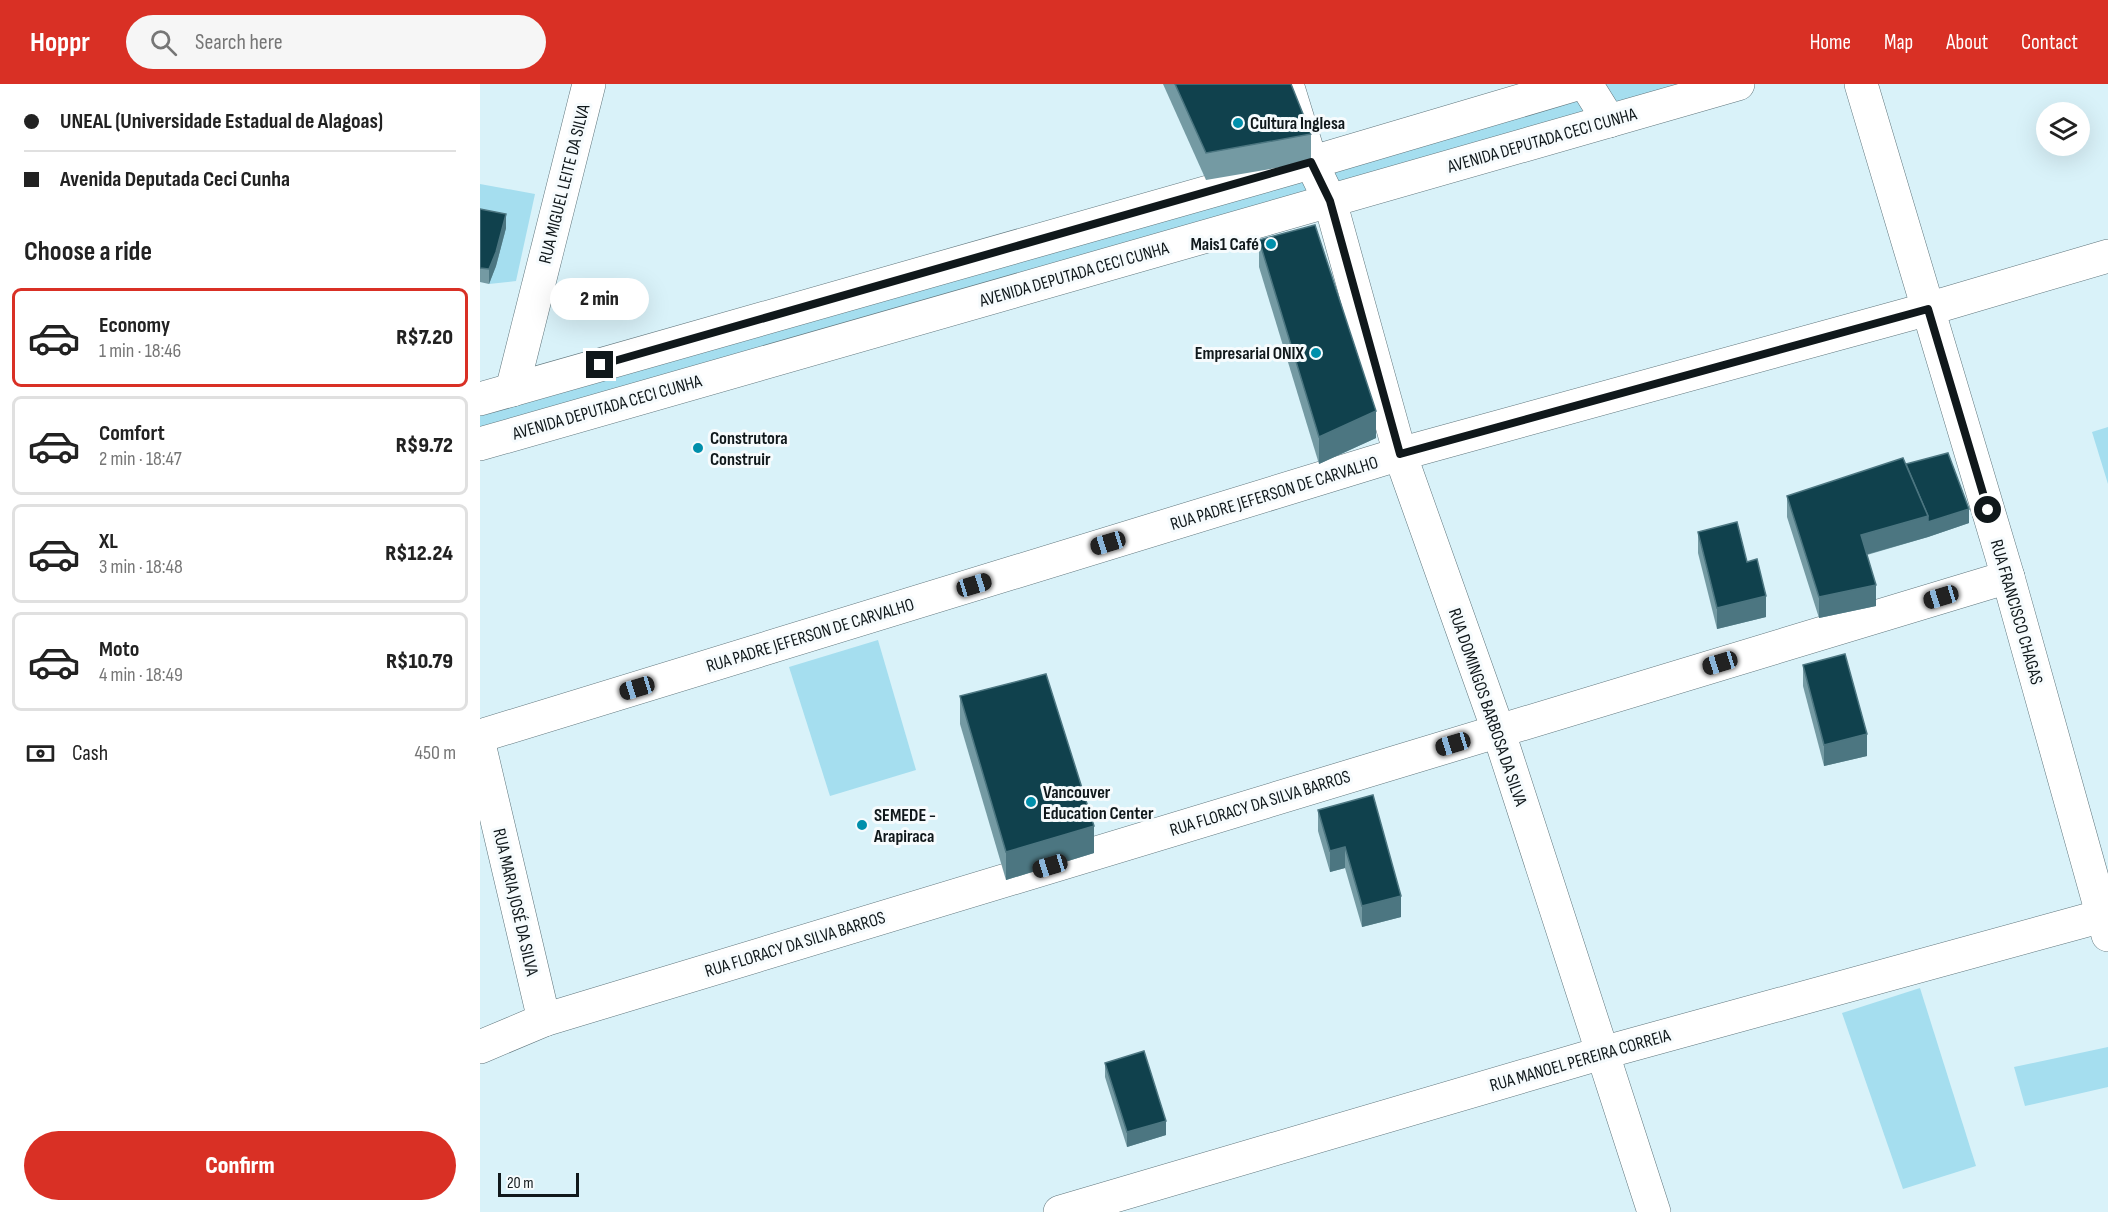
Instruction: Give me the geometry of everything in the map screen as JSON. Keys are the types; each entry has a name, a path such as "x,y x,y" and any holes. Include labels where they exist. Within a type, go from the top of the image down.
{"street":[{"name":"RUA MIGUEL LEITE DA SILVA","path":"512,390 589,84"},
{"path":"1287,84 1311,162"},
{"path":"480,399 1578,84"},
{"path":"1586,84 1609,121"},
{"name":"AVENIDA DEPUTADA CECI CUNHA","path":"480,444 1738,84"},
{"name":"RUA FRANCISCO CHAGAS","path":"1861,84 2008,576 2105,925"},
{"name":"RUA DOMINGOS BARBOSA DA SILVA","path":"1311,162 1330,201 1400,454 1498,730 1654,1212"},
{"name":"RUA PADRE JEFERSON DE CARVALHO","path":"480,736 1400,454 1928,309 2108,256"},
{"name":"RUA FLORACY DA SILVA BARROS","path":"480,1047 544,1020 2008,576"},
{"name":"RUA MARIA JOSÉ DA SILVA","path":"480,748 544,1020"},
{"name":"RUA MANOEL PEREIRA CORREIA","path":"1060,1212 1602,1053 2105,925"}],"shaded area":[{"path":"1577,84 1738,84 480,444 480,399"},
{"path":"480,184 535,194 516,281 489,284 480,224"},
{"path":"2108,427 2108,484 2092,432"},
{"path":"878,640 916,770 830,796 789,667"},
{"path":"1920,988 1976,1166 1903,1189 1842,1013"},
{"path":"2108,1047 2108,1087 2025,1106 2014,1067"}],"building":[{"name":"Cultura Inglesa","path":"1175,84 1291,84 1311,134 1206,153"},
{"path":"480,209 506,214 489,269 480,268"},
{"name":"Empresarial ONIX","path":"1315,225 1376,411 1319,437 1259,240"},
{"path":"1948,453 1969,509 1928,522 1928,516 1906,464"},
{"path":"1903,458 1928,516 1861,535 1876,585 1819,597 1787,496"},
{"path":"1737,522 1747,562 1757,559 1766,596 1717,608 1698,532"},
{"path":"1845,654 1867,734 1824,745 1803,665"},
{"name":"Vancouver Education Center","path":"1046,674 1094,826 1006,852 960,696"},
{"path":"1373,795 1401,896 1362,906 1345,847 1330,851 1318,810"},
{"path":"1144,1051 1166,1121 1127,1132 1105,1063"}],"place":[{"name":"Cultura Inglesa","path":"1238,123"},
{"name":"Mais1 Café","path":"1271,244"},
{"name":"Empresarial ONIX","path":"1316,353"},
{"name":"Construtora Construir","path":"698,448"},
{"name":"Vancouver Education Center","path":"1031,802"},
{"name":"SEMEDE - Arapiraca","path":"862,825"}],"route":[{"path":"600,365 1311,162 1330,201 1400,454 1928,309 1988,510"}]}
